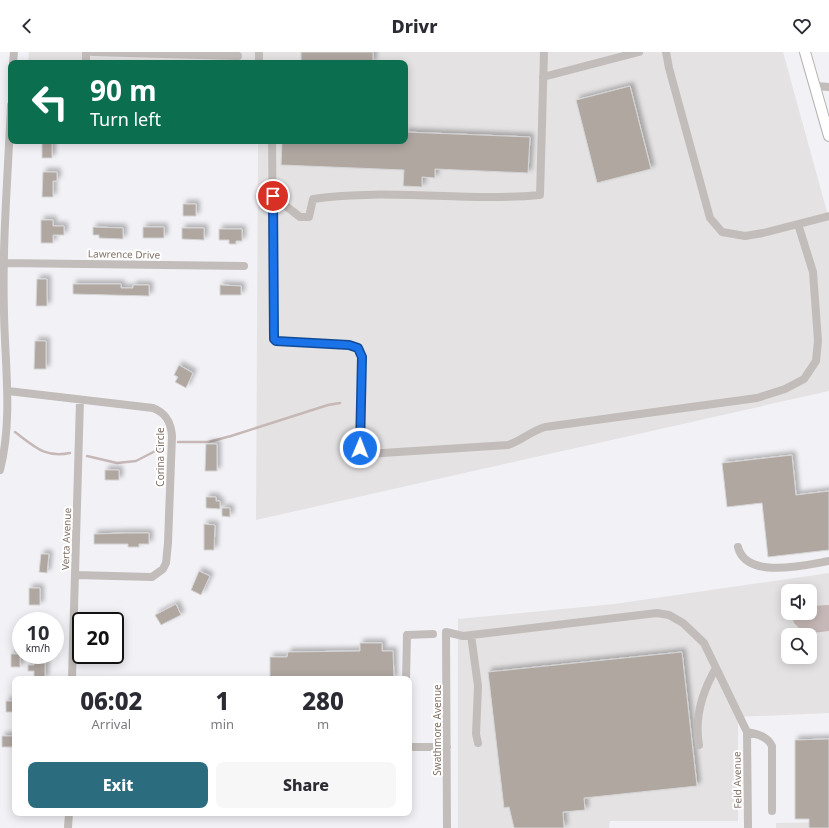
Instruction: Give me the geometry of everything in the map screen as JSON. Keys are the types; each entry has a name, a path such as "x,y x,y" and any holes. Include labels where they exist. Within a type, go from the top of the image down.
{"main road":[{"path":"805,52 816,86 829,136"}],"street":[{"path":"92,52 179,53 202,56 225,54 238,56"},
{"path":"273,196 300,217 309,217 313,199 344,194 516,198 540,196 544,52"},
{"path":"543,77 623,54 639,52"},
{"path":"666,52 710,218 722,232 745,236 829,216"},
{"path":"816,86 829,86"},
{"path":"0,470 7,427 8,391 3,341 4,263 9,144"},
{"path":"272,144 274,339 276,341 349,345 358,348 362,357 360,448 362,453 367,454 508,445 536,430 545,427 757,398 785,389 804,379 816,361 818,341 813,272 798,224"},
{"name":"Lawrence Drive","path":"4,263 244,266"},
{"name":"Corina Circle","path":"8,391 159,411 169,420 172,436 168,543 166,563 163,569 152,577 75,575"},
{"name":"Verta Avenue","path":"72,676 80,400"},
{"path":"738,547 740,554 752,563 774,568 829,561"},
{"path":"478,744 476,734 478,686 471,635 657,613 669,615 683,623 704,643 746,732 760,735 770,740 772,746 772,811"},
{"name":"Swathmore Avenue","path":"447,828 446,632 463,636 471,635"},
{"path":"406,676 406,635 433,634"},
{"path":"699,745 697,732 700,704 708,682 716,668"},
{"name":"Feld Avenue","path":"746,732 748,828"},
{"path":"412,747 447,747"},
{"path":"68,828 69,816"}],"shaded area":[{"path":"29,52 783,52 829,219 829,391 256,520 258,144 408,144 408,60 28,60"},
{"path":"829,573 829,713 738,717 738,821 610,821 609,828 458,828 458,619 614,604"},
{"path":"829,605 829,631 817,632 817,628 799,628 794,623 793,620 817,620 817,606"},
{"path":"829,822 829,828 776,828 776,823"}],"building":[{"path":"301,52 373,52 373,60 301,60"},
{"path":"630,86 651,169 597,183 576,100"},
{"path":"408,132 530,137 528,173 435,169 435,178 422,177 422,187 403,186 404,170 281,165 282,144 408,144"},
{"path":"42,144 52,144 52,158 42,158"},
{"path":"43,172 57,172 57,181 53,181 53,197 42,197"},
{"path":"183,204 196,204 196,216 183,216"},
{"path":"41,220 53,220 53,226 64,226 64,235 53,235 53,243 41,243"},
{"path":"93,227 123,228 123,239 99,238 99,235 93,235"},
{"path":"143,227 164,227 164,238 143,238"},
{"path":"182,228 204,228 204,240 182,239"},
{"path":"219,229 242,229 242,241 236,241 236,244 229,244 229,240 219,240"},
{"path":"37,279 47,279 47,306 36,306"},
{"path":"73,284 121,284 121,288 133,288 133,285 149,285 149,296 73,294"},
{"path":"220,285 241,286 241,295 220,295"},
{"path":"35,341 46,341 46,369 34,369"},
{"path":"179,365 193,373 186,388 175,382 178,377 174,375"},
{"path":"206,444 217,444 217,471 205,471"},
{"path":"792,455 796,495 829,491 829,550 768,557 762,503 727,507 722,463"},
{"path":"105,470 119,470 119,480 105,480"},
{"path":"206,497 216,497 216,501 220,501 220,509 206,508"},
{"path":"222,508 230,508 230,517 222,516"},
{"path":"204,524 215,525 214,550 204,550"},
{"path":"149,533 149,544 139,544 139,547 128,547 128,544 94,544 94,534"},
{"path":"41,554 49,554 47,573 39,572"},
{"path":"199,571 210,576 201,595 191,590"},
{"path":"29,588 40,588 40,605 29,605"},
{"path":"176,604 181,615 161,625 155,615"},
{"path":"360,643 382,643 382,651 393,651 394,676 270,676 270,657 287,657 288,652 360,651"},
{"path":"682,652 697,786 584,798 585,810 563,812 564,828 514,828 509,807 504,808 488,672"},
{"path":"12,654 12,664 20,664 20,667 11,667"},
{"path":"45,664 45,676 34,676 34,671 28,671 28,665"},
{"path":"6,701 12,701 12,712 6,712"},
{"path":"2,736 12,736 12,747 2,747"},
{"path":"829,739 829,828 809,828 809,819 795,819 795,740"}],"waterway":[{"path":"178,442 208,442 328,405 340,403"},
{"path":"15,432 35,447 47,453 70,453"},
{"path":"87,456 117,463 136,461 165,446"}],"route":[{"path":"273,196 274,339 276,341 349,345 358,348 362,357 360,448"}]}
